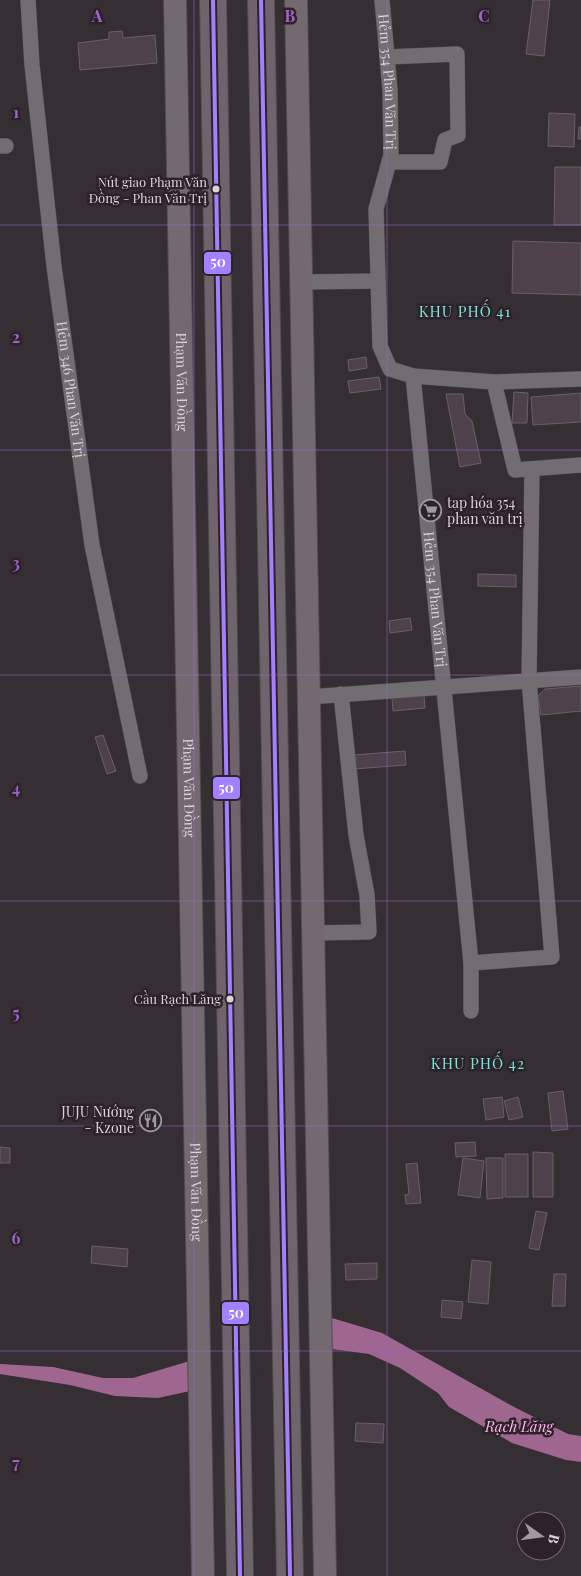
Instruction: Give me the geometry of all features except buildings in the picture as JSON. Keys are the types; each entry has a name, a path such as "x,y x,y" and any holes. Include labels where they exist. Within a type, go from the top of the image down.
{"highway":[{"path":"213,0 240,1576"},
{"path":"261,0 290,1576"}],"main road":[{"name":"Phạm Văn Đồng","path":"175,0 203,1576"},
{"path":"296,0 325,1576"},
{"path":"265,230 300,228"},
{"path":"278,931 313,933"}],"street":[{"name":"Hẻm 346 Phan Văn Trị","path":"28,0 32,65 54,266 92,545 140,776"},
{"name":"Hẻm 354 Phan Văn Trị","path":"382,0 387,57 391,155 376,209 380,346 390,369 413,376 471,963 471,1011"},
{"path":"387,57 457,54 458,94 458,135 445,140 440,162 389,162"},
{"path":"301,282 378,280"},
{"path":"413,376 494,382 581,379"},
{"path":"494,382 515,470 581,466"},
{"path":"471,963 552,957 529,680 532,469"},
{"path":"309,696 581,677"},
{"path":"313,933 369,932 368,895 356,835 340,694"}],"water":[{"name":"Rạch Lăng","path":"332,1318 382,1333 516,1408 568,1434 581,1436 581,1462 566,1460 512,1443 449,1407 438,1393 400,1368 369,1354 332,1349 190,1391 158,1398 115,1396 70,1385 0,1374 0,1364 53,1367 103,1378 133,1378"}],"pier":[{"path":"330,1316 331,1352 192,1393 191,1359"}],"transit line":[{"name":"50","path":"213,0 240,1576"},
{"name":"50","path":"261,0 290,1576"}],"place":[{"name":"Nút giao Phạm Văn Đồng - Phan Văn Trị","path":"216,189"},
{"name":"tạp hóa 354 phan văn trị","path":"431,511"},
{"name":"Cầu Rạch Lăng","path":"230,999"},
{"name":"JUJU Nướng - Kzone","path":"150,1120"}],"district":[{"name":"KHU PHỐ 41","path":"465,312"},
{"name":"KHU PHỐ 42","path":"478,1064"}]}
